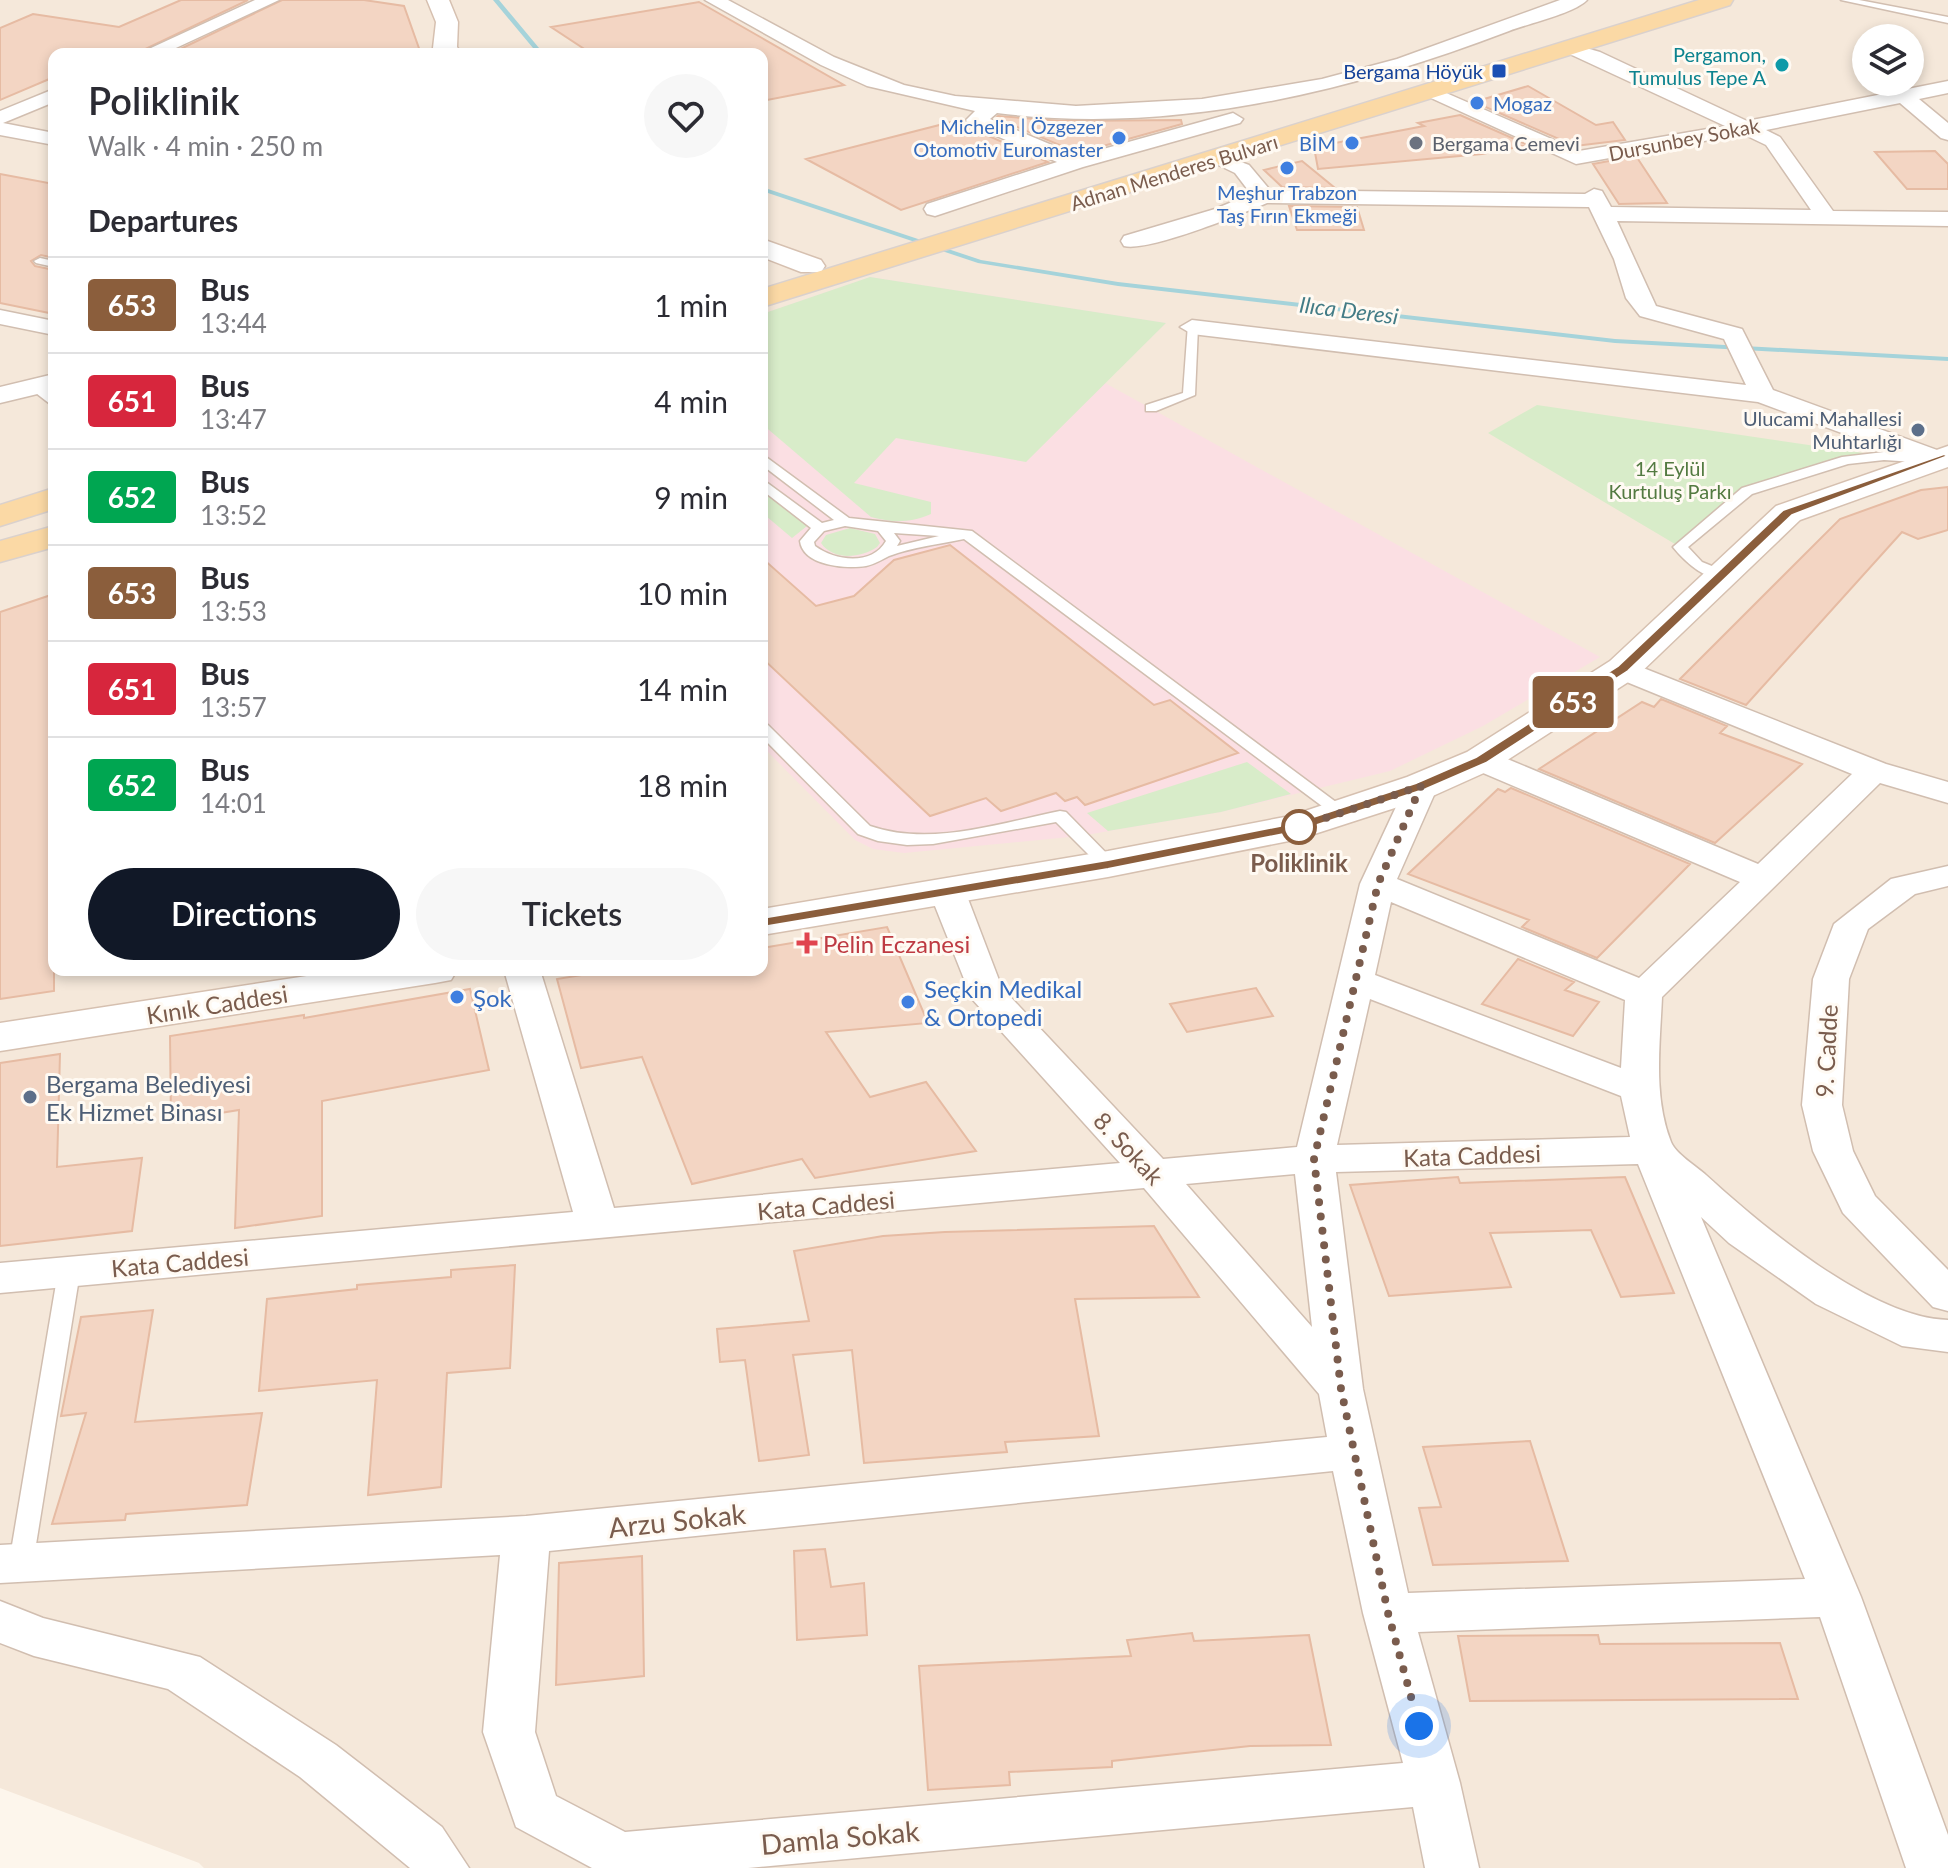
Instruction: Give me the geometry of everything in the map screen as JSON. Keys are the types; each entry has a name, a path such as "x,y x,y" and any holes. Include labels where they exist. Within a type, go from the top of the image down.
{"main road":[{"path":"438,0 447,22 445,48"},
{"name":"Adnan Menderes Bulvarı","path":"768,296 852,261 1324,109 1678,0"},
{"name":"Adnan Menderes Bulvarı","path":"974,224 1217,159 1722,0"},
{"path":"768,249 811,266"},
{"name":"Adnan Menderes Bulvarı","path":"768,280 811,266 852,261"},
{"path":"768,921 1108,864 1299,827 1421,786 1481,760 1623,669 1788,513 1945,459"},
{"path":"0,516 48,500"},
{"path":"0,552 48,538"},
{"name":"Kınık Caddesi","path":"0,1037 385,976"}],"street":[{"path":"161,48 270,0"},
{"path":"714,0 820,59 898,90 993,106 1103,112 1249,99 1378,71 1578,0"},
{"path":"1568,49 1593,56 1749,127 1773,141 1826,216"},
{"name":"Dursunbey Sokak","path":"1430,93 1576,158 1906,98 1948,87"},
{"path":"0,118 48,98"},
{"path":"1906,98 1948,134"},
{"path":"1249,99 1324,109"},
{"path":"935,209 1076,163 1284,105"},
{"path":"993,106 976,120 1076,163"},
{"path":"0,129 48,138"},
{"path":"1576,158 1625,259 1638,298 1648,311 1733,334 1752,368 1762,395"},
{"path":"1217,159 1242,169 1264,196"},
{"path":"1132,241 1223,214 1264,196 1486,197 1600,208 1948,219"},
{"path":"0,317 48,327"},
{"path":"1192,327 1762,395 1945,459"},
{"path":"0,395 48,391"},
{"path":"1623,669 1874,771 1948,793"},
{"path":"1481,760 1761,878"},
{"path":"1874,771 1644,994 1639,1089 1653,1150 1837,1597 1933,1868"},
{"path":"1421,786 1378,884 1314,1159 1341,1389 1352,1452 1388,1613 1434,1783 1452,1868"},
{"name":"9. Cadde","path":"1948,876 1903,886 1852,924 1831,979 1822,1105 1833,1151 1858,1203 1948,1296"},
{"path":"1378,884 1644,994"},
{"name":"8. Sokak","path":"947,891 985,991 1031,1045 1155,1175 1341,1389"},
{"path":"524,976 598,1225"},
{"path":"1355,980 1639,1089"},
{"path":"1653,1150 1744,1233 1831,1293 1917,1335 1948,1336"},
{"name":"Kata Caddesi","path":"0,1278 1314,1159 1653,1150"},
{"name":"Arzu Sokak","path":"11,1564 526,1535 1352,1452"},
{"name":"Damla Sokak","path":"526,1535 509,1732 535,1811 620,1856 1434,1783"},
{"path":"1388,1613 1837,1597"},
{"path":"0,1621 34,1636 182,1672 318,1761 423,1844 442,1868"}],"lane":[{"path":"1845,0 1948,20"},
{"path":"40,261 48,263"},
{"path":"1151,408 1189,395 1192,327"},
{"path":"1724,576 1697,565 1680,547 1747,491 1847,460 1884,456 1945,459"},
{"path":"768,463 845,522"},
{"path":"768,488 819,528"},
{"path":"967,534 848,562 823,558 808,548 807,541 819,528 845,522 967,534 1344,814"},
{"path":"883,528 893,541 885,553"},
{"path":"768,734 864,830 875,835 918,841 1060,816 1108,864"},
{"path":"11,1564 69,1272"}],"shaded area":[{"path":"0,0 1948,0 1948,1868 204,1868 199,1863 0,1788"},
{"path":"870,277 1166,323 1105,383 1600,657 1483,726 1390,771 1221,812 1080,836 904,853 873,849 855,840 768,752 768,312"}],"green space":[{"path":"870,277 1166,323 1026,462 896,438 854,483 931,502 931,514 901,521 871,517 768,429 768,312"},
{"name":"14 Eylül Kurtuluş Parkı","path":"1537,405 1884,456 1847,460 1747,491 1680,547 1488,433"},
{"path":"768,494 807,526 792,538 768,518"},
{"path":"850,528 875,534 880,543 870,551 848,556 833,553 821,543 826,535"},
{"path":"1247,762 1291,794 1221,812 1108,831 1087,813"}],"building":[{"path":"181,0 248,0 148,48 48,48 48,80 0,100 0,28 33,14 119,27"},
{"path":"282,0 364,0 404,6 419,48 182,48"},
{"path":"699,2 844,85 768,100 768,48 583,48 551,27"},
{"path":"1528,86 1596,125 1613,122 1625,140 1575,146 1474,102"},
{"path":"1460,115 1528,145 1482,154 1318,169 1314,147 1424,126 1418,123"},
{"path":"996,118 1062,121 1181,120 1182,124 1078,153"},
{"path":"963,119 968,127 1048,162 901,210 806,159"},
{"path":"1935,151 1948,164 1948,189 1907,189 1875,152"},
{"path":"1636,156 1667,203 1619,204 1593,164"},
{"path":"1302,161 1335,188 1282,187 1264,170"},
{"path":"0,174 48,183 48,257 41,255 31,261 35,266 48,269 48,313 0,303"},
{"path":"1289,206 1357,207 1364,230 1297,230"},
{"path":"1948,487 1948,530 1918,539 1902,532 1746,705 1680,679 1840,519 1921,490"},
{"path":"950,545 1154,705 1170,700 1238,753 1085,805 1077,797 1065,801 1056,793 1001,811 986,798 930,816 768,664 768,563 816,606 854,596 894,560"},
{"path":"48,596 48,976 54,976 54,991 0,999 0,612"},
{"path":"1661,699 1727,726 1720,733 1802,764 1715,843 1539,769 1642,702 1654,707"},
{"path":"1511,788 1690,864 1597,958 1522,927 1529,920 1408,874 1498,789 1505,792"},
{"path":"887,927 928,1023 826,1032 870,1097 926,1082 976,1151 815,1178 802,1159 692,1184 642,1057 581,1068 557,979 575,976 768,976 768,947"},
{"path":"1518,959 1574,982 1565,990 1599,1002 1573,1036 1482,1004"},
{"path":"1256,988 1273,1016 1187,1032 1170,1004"},
{"path":"470,989 489,1070 322,1101 322,1216 235,1228 239,1110 171,1121 170,1036 304,1015 304,1018"},
{"path":"60,1054 57,1167 142,1158 132,1231 0,1246 0,1063"},
{"path":"1458,1177 1460,1183 1625,1177 1674,1293 1621,1297 1591,1230 1490,1233 1511,1287 1389,1296 1350,1185"},
{"path":"1154,1226 1199,1297 1075,1299 1099,1436 1005,1442 1007,1452 864,1463 852,1350 793,1355 809,1455 759,1461 745,1360 720,1362 717,1329 809,1321 794,1251 883,1236"},
{"path":"515,1265 510,1368 447,1373 441,1487 368,1495 377,1380 259,1391 267,1299 357,1289 357,1285 451,1277 451,1270"},
{"path":"153,1310 135,1422 262,1413 247,1505 126,1514 125,1520 52,1524 86,1413 61,1416 81,1317"},
{"path":"1530,1441 1568,1561 1433,1565 1419,1508 1441,1507 1423,1447"},
{"path":"825,1549 831,1587 864,1583 867,1635 797,1640 794,1551"},
{"path":"642,1556 644,1676 556,1685 559,1563"},
{"path":"1192,1633 1194,1641 1309,1635 1331,1745 1250,1746 1112,1761 1112,1767 1009,1772 1010,1785 928,1790 919,1666 1131,1656 1127,1640"},
{"path":"1598,1635 1600,1644 1780,1643 1798,1699 1470,1701 1458,1636"}],"waterway":[{"name":"Ilıca Deresi","path":"496,0 536,48"},
{"name":"Ilıca Deresi","path":"768,191 980,262 1118,284 1615,341 1948,359"}],"bus line":[{"name":"653","path":"768,921 1108,864 1299,827 1421,786 1481,760 1623,669 1788,513 1948,456"}],"place":[{"name":"Pergamon, Tumulus Tepe A","path":"1782,65"},
{"name":"Bergama Höyük","path":"1499,71"},
{"name":"Mogaz","path":"1477,103"},
{"name":"Michelin | Özgezer Otomotiv Euromaster","path":"1119,138"},
{"name":"BİM","path":"1352,143"},
{"name":"Bergama Cemevi","path":"1416,143"},
{"name":"Meşhur Trabzon Taş Fırın Ekmeği","path":"1287,168"},
{"name":"Ulucami Mahallesi Muhtarlığı","path":"1918,430"},
{"name":"Poliklinik","path":"1299,827"},
{"name":"Pelin Eczanesi","path":"807,943"},
{"name":"Şok","path":"457,997"},
{"name":"Seçkin Medikal & Ortopedi","path":"908,1002"},
{"name":"Bergama Belediyesi Ek Hizmet Binası","path":"30,1097"}],"route":[{"path":"1299,827 1421,786 1378,884 1314,1159 1341,1389 1352,1452 1388,1613 1419,1726"}]}
